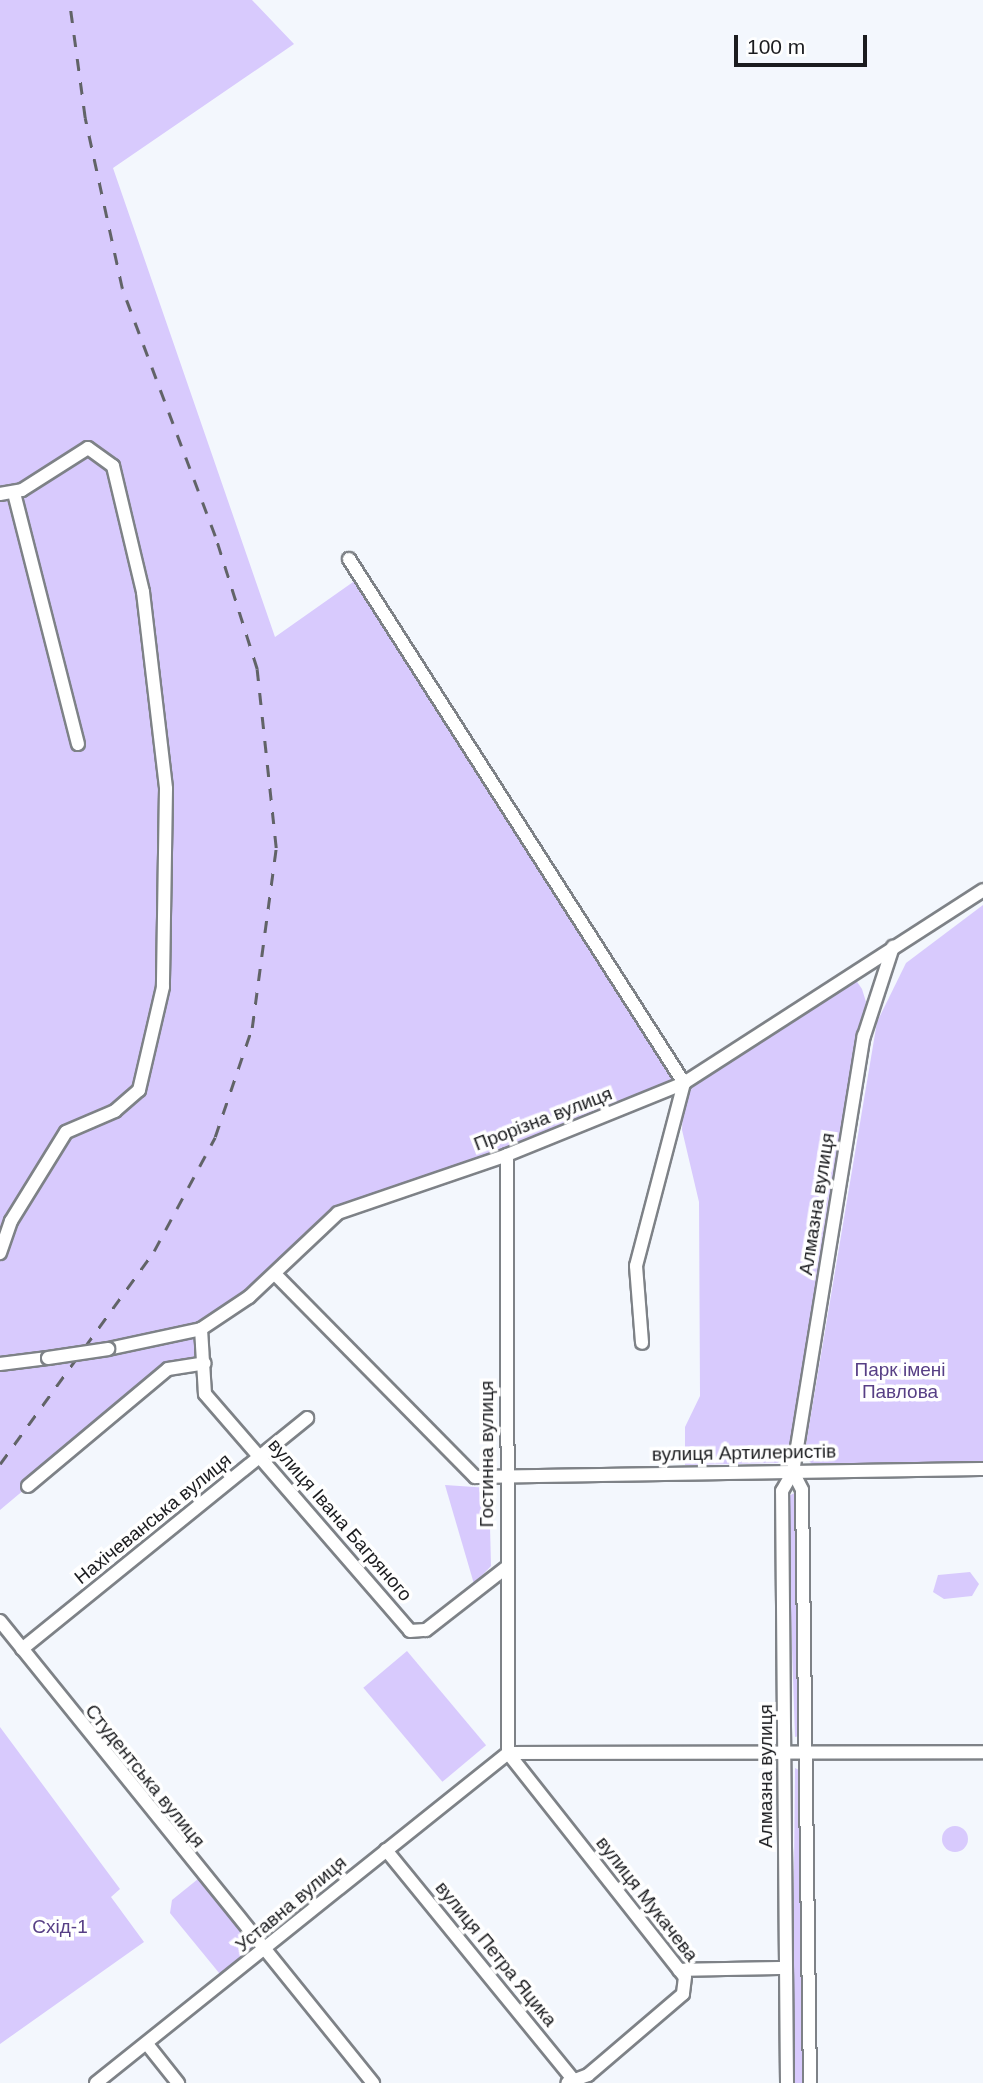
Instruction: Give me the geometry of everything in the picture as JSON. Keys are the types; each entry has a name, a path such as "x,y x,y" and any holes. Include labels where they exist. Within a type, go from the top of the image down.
{"street":[{"path":"0,494 14,493 77,452 88,449 113,466 143,592 166,789 163,987 139,1090 115,1111 66,1132 6,1218 0,1253"},
{"path":"14,493 78,744"},
{"path":"349,559 684,1083 636,1266 642,1343"},
{"name":"Прорізна вулиця","path":"0,1364 108,1349 201,1329 275,1274 338,1213 507,1155 684,1083 983,890"},
{"name":"Алмазна вулиця","path":"787,2083 782,1491 793,1472 864,1036 893,947"},
{"name":"Гостинна вулиця","path":"507,1155 508,1753"},
{"name":"вулиця Артилеристів","path":"275,1274 475,1477 983,1469"},
{"path":"201,1329 205,1394"},
{"path":"28,1486 168,1370 205,1363"},
{"name":"вулиця Івана Багряного","path":"185,1366 205,1394 410,1631 426,1630 507,1567"},
{"name":"Нахічеванська вулиця","path":"22,1649 307,1418"},
{"name":"Алмазна вулиця","path":"793,1472 802,1490 810,2083"},
{"name":"Студентська вулиця","path":"0,1621 373,2083"},
{"path":"508,1753 785,1755 983,1752"},
{"name":"Уставна вулиця","path":"96,2083 265,1952 386,1850 508,1753"},
{"name":"вулиця Мукачева","path":"508,1753 679,1970 683,1994 588,2075 572,2081"},
{"name":"вулиця Петра Яцика","path":"386,1850 572,2081"},
{"path":"679,1970 786,1968"},
{"path":"146,2044 178,2083"}],"green space":[{"path":"0,0 252,0 294,44 113,168 275,637 363,575 684,1083 851,973 862,989 866,1002 790,1444 778,1463 685,1465 685,1427 700,1396 699,1202 682,1130 684,1084 338,1213 275,1274 201,1329 205,1363 168,1369 0,1510 0,1372 48,1364 57,1350 0,1359"},
{"name":"Парк імені Павлова","path":"983,905 983,1463 814,1466 804,1456 877,1022 906,963"},
{"path":"445,1485 489,1488 491,1566 474,1584"},
{"path":"796,1492 800,1736 795,1737 787,1497"},
{"path":"970,1572 979,1584 972,1596 944,1599 933,1592 938,1575"},
{"path":"407,1651 486,1745 442,1782 363,1688"},
{"name":"Схід-1","path":"0,1727 120,1889 111,1897 144,1942 0,2044"},
{"path":"795,1768 801,1771 804,2083 792,2083"},
{"path":"955,1826 964,1830 968,1839 964,1848 955,1852 946,1848 942,1839 946,1830"},
{"path":"198,1879 257,1950 224,1979 170,1913 172,1900"}],"railway":[{"path":"0,1464 154,1251 215,1137 252,1028 276,848 257,669 215,536 122,288 85,118 69,0"}]}
